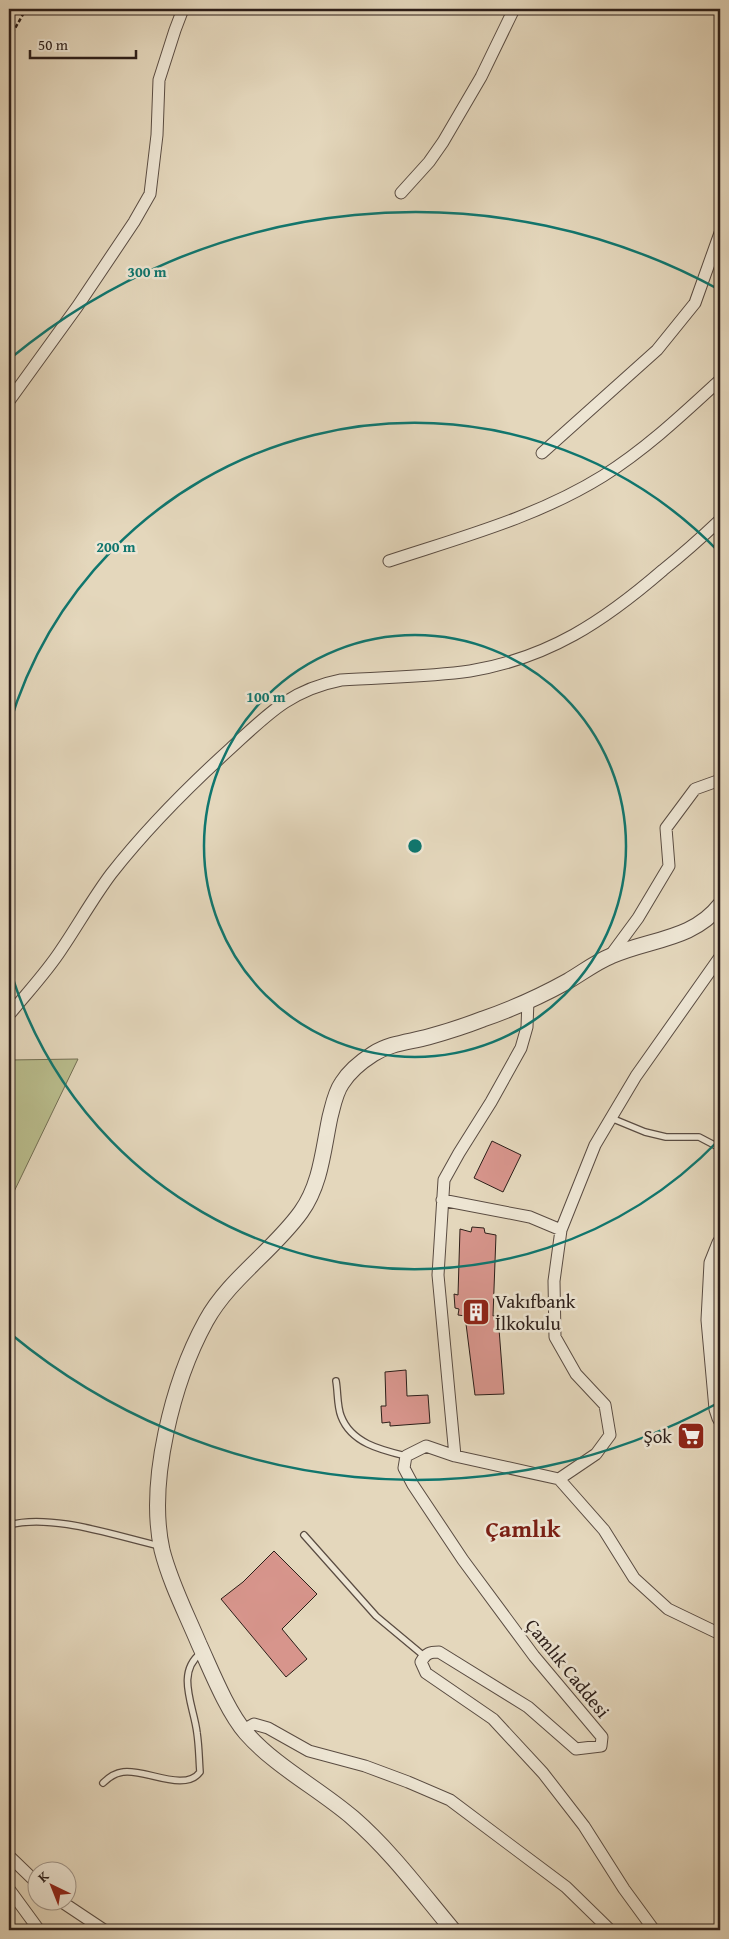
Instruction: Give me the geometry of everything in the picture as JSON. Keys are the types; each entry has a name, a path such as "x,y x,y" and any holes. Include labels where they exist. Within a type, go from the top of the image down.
{"street":[{"path":"9,401 77,307 134,222 150,194 157,135 159,80 175,30 184,9"},
{"path":"401,193 429,162 443,142 480,77 514,9"},
{"path":"542,452 657,350 695,303 720,233"},
{"path":"389,561 515,520 576,491 626,461 649,444 720,380"},
{"path":"9,1015 60,952 110,876 150,828 203,774 278,706 300,692 326,683 341,680 444,674 472,670 520,658 552,646 608,615 720,520"},
{"path":"610,956 638,918 669,866 666,828 695,789 720,780"},
{"path":"453,1930 391,1855 371,1834 349,1814 263,1751 243,1730 232,1712 202,1651 167,1567 162,1547 158,1522 159,1486 166,1433 179,1381 208,1318 229,1290 278,1239 302,1210 314,1188 321,1168 334,1103 342,1083 351,1072 375,1053 393,1045 428,1037 486,1018 565,983 610,956 688,931 703,922 720,905"},
{"path":"559,1479 596,1454 610,1435 605,1404 576,1374 555,1338 554,1281 561,1230 595,1145 636,1076 720,957"},
{"path":"455,1456 438,1275 444,1180 521,1048 527,1027 528,1000"},
{"path":"442,1200 530,1217 561,1230"},
{"path":"720,1243 712,1263 709,1320 717,1409 720,1418"},
{"path":"406,1456 426,1446 455,1456 559,1479 604,1530 634,1578 668,1609 720,1634"},
{"name":"Çamlık Caddesi","path":"406,1456 404,1468 412,1485 534,1656 602,1737 601,1746 576,1749 528,1707 439,1652 429,1652 424,1656"},
{"path":"424,1656 421,1662 426,1673 493,1719 543,1773 584,1826 624,1889 654,1930"},
{"path":"243,1730 254,1724 268,1728 309,1751 365,1766 450,1800 566,1887 610,1930"},
{"path":"9,1856 28,1874"},
{"path":"9,1888 39,1930"},
{"path":"77,1912 104,1930"}],"lane":[{"path":"611,1118 645,1132 666,1137 699,1137 720,1148"},
{"path":"336,1381 341,1416 350,1430 369,1445 406,1456"},
{"path":"9,1525 38,1521 61,1523 162,1547"},
{"path":"304,1535 376,1616 424,1656"},
{"path":"103,1783 112,1776 124,1772 138,1772 165,1780 192,1778 198,1775 200,1772 197,1731 190,1699 188,1673 192,1662 202,1651"}],"path":[{"path":"9,39 26,9"},
{"path":"9,82 13,98 9,109"}],"green space":[{"path":"78,1059 9,1202 9,1060"}],"building":[{"path":"492,1141 521,1155 503,1192 474,1178"},
{"name":"Vakıfbank İlkokulu","path":"472,1227 484,1228 485,1233 496,1235 493,1316 498,1316 504,1394 475,1395 465,1316 458,1315 459,1309 455,1308 454,1294 458,1295 460,1229 471,1232"},
{"path":"406,1370 407,1396 428,1395 430,1423 390,1426 390,1422 382,1423 381,1406 386,1406 385,1372"},
{"path":"274,1551 317,1594 282,1629 307,1659 286,1677 221,1599 243,1582"}],"place":[{"name":"Vakıfbank İlkokulu","path":"476,1312"},
{"name":"Şok","path":"691,1436"}],"district":[{"name":"Çamlık","path":"523,1529"}]}
